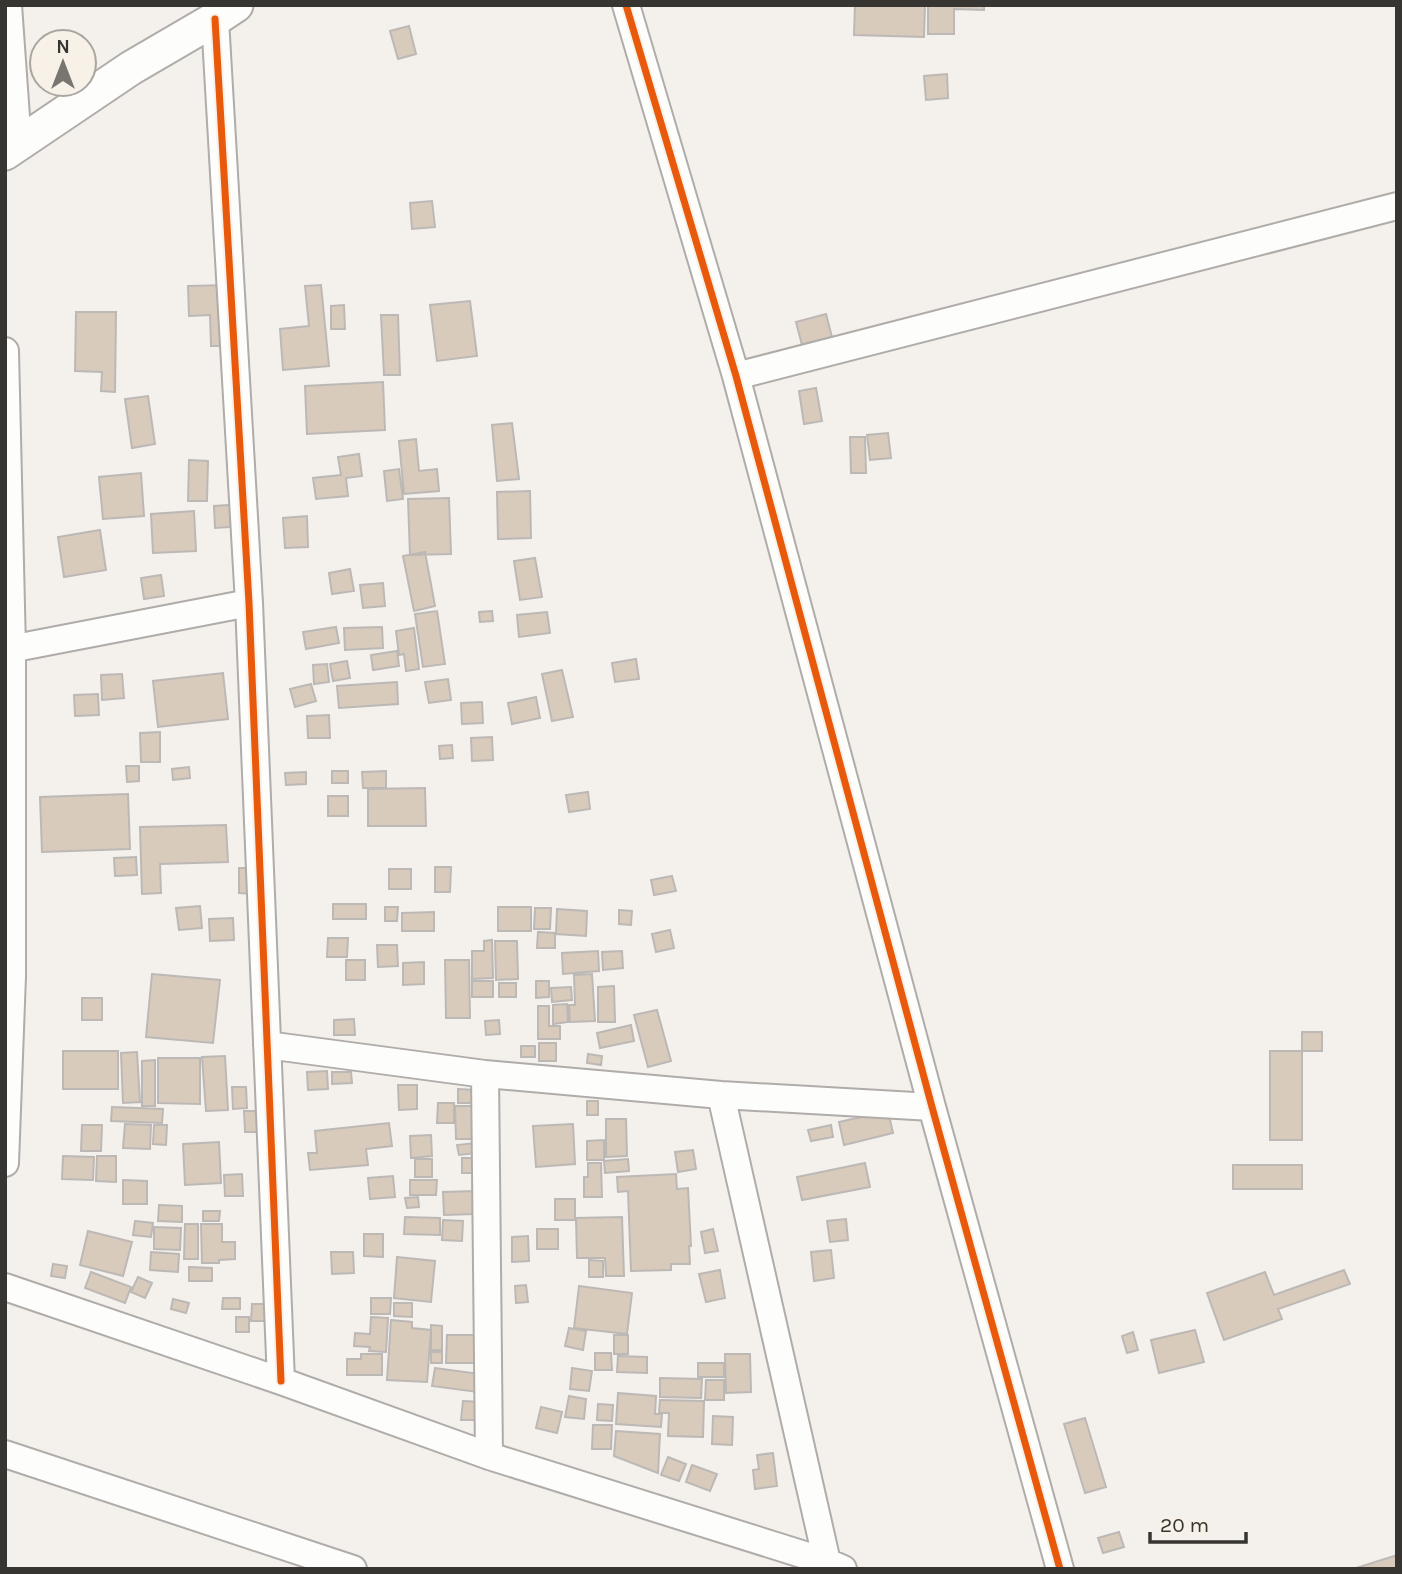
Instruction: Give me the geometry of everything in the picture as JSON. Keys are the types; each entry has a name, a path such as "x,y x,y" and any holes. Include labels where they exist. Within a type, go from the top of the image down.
{"street":[{"path":"8,5 11,149"},
{"path":"626,5 736,376 932,1107 1060,1569"},
{"path":"11,149 131,68 226,12 281,1381"},
{"path":"736,376 1397,206"},
{"path":"5,351 9,650 9,976 5,1163"},
{"path":"9,650 249,603"},
{"path":"267,1045 485,1074 721,1095 932,1107"},
{"path":"485,1074 489,1456"},
{"path":"721,1095 835,1565"},
{"path":"5,1287 281,1381 489,1456 835,1565"},
{"path":"5,1454 353,1569"}],"building":[{"path":"855,5 925,5 924,37 854,35"},
{"path":"928,5 984,5 984,10 954,9 954,34 928,34"},
{"path":"409,26 416,54 398,59 390,31"},
{"path":"947,74 948,98 926,100 924,76"},
{"path":"432,201 435,227 412,229 410,203"},
{"path":"230,285 232,346 211,346 210,315 189,316 188,286"},
{"path":"321,285 329,366 283,370 280,329 309,326 305,286"},
{"path":"470,301 477,356 437,361 430,305"},
{"path":"344,305 345,329 331,329 331,306"},
{"path":"76,312 116,312 115,392 101,391 102,372 75,371"},
{"path":"826,314 832,337 802,345 796,322"},
{"path":"381,315 398,315 400,375 384,375"},
{"path":"383,382 385,430 307,434 305,386"},
{"path":"816,388 822,421 804,424 799,391"},
{"path":"148,396 155,444 132,448 125,399"},
{"path":"512,423 519,479 497,481 492,425"},
{"path":"888,433 891,458 870,460 867,435"},
{"path":"850,437 865,437 866,473 851,473"},
{"path":"416,439 419,471 437,469 439,491 404,494 399,441"},
{"path":"359,454 362,476 346,478 348,496 316,499 313,478 341,475 338,457"},
{"path":"189,460 208,461 207,501 188,501"},
{"path":"399,469 403,499 387,501 384,471"},
{"path":"141,473 144,516 103,519 99,477"},
{"path":"530,491 531,538 498,539 497,492"},
{"path":"449,498 451,554 410,555 408,499"},
{"path":"243,504 244,526 215,528 214,506"},
{"path":"194,511 196,551 153,553 151,514"},
{"path":"307,516 308,547 285,548 283,518"},
{"path":"100,530 106,570 64,577 58,537"},
{"path":"425,552 435,606 414,611 403,556"},
{"path":"535,558 542,597 520,600 514,561"},
{"path":"350,569 354,591 332,594 329,573"},
{"path":"161,575 164,596 144,599 141,578"},
{"path":"383,583 385,606 363,608 360,585"},
{"path":"437,611 445,664 423,667 415,614"},
{"path":"492,611 493,621 480,622 479,612"},
{"path":"547,612 550,633 519,637 517,615"},
{"path":"336,627 339,643 306,649 303,632"},
{"path":"382,627 383,648 345,650 344,628"},
{"path":"414,628 419,669 406,671 404,654 399,655 396,631"},
{"path":"397,651 399,666 373,670 371,655"},
{"path":"636,659 639,679 615,682 612,663"},
{"path":"347,661 350,678 333,681 330,664"},
{"path":"327,664 329,682 314,684 313,665"},
{"path":"562,670 573,717 552,721 542,674"},
{"path":"223,673 228,719 158,727 153,681"},
{"path":"122,674 124,698 102,700 101,675"},
{"path":"448,679 451,700 429,703 425,682"},
{"path":"397,682 398,704 339,708 337,686"},
{"path":"311,684 316,701 295,707 290,689"},
{"path":"98,694 99,715 75,716 74,695"},
{"path":"536,697 540,718 512,724 508,703"},
{"path":"482,702 483,723 462,724 461,703"},
{"path":"329,715 330,738 308,738 307,716"},
{"path":"160,732 160,762 141,762 140,733"},
{"path":"492,737 493,760 472,761 471,738"},
{"path":"452,745 453,758 440,759 439,746"},
{"path":"126,766 139,766 139,781 127,782"},
{"path":"189,767 190,778 173,780 172,769"},
{"path":"332,771 348,771 348,783 332,783"},
{"path":"386,771 386,788 363,788 362,772"},
{"path":"306,772 306,784 286,785 285,773"},
{"path":"425,788 426,826 368,826 368,789"},
{"path":"588,792 590,809 569,812 566,795"},
{"path":"128,794 130,849 42,852 40,797"},
{"path":"328,796 348,796 348,816 328,816"},
{"path":"226,825 228,862 160,864 161,893 142,894 140,827"},
{"path":"136,857 137,875 115,876 114,858"},
{"path":"435,867 451,867 450,892 435,892"},
{"path":"239,868 253,868 253,894 239,893"},
{"path":"389,869 411,869 411,889 389,889"},
{"path":"672,876 676,891 654,895 651,880"},
{"path":"333,904 366,904 366,919 333,919"},
{"path":"200,906 202,928 179,930 176,908"},
{"path":"385,907 398,907 397,921 385,921"},
{"path":"498,907 531,907 531,931 498,931"},
{"path":"535,908 551,908 550,929 534,929"},
{"path":"557,909 587,911 586,936 556,934"},
{"path":"619,910 632,911 631,925 619,924"},
{"path":"434,912 434,931 402,931 402,913"},
{"path":"233,918 234,940 210,941 209,919"},
{"path":"670,930 674,948 656,952 652,934"},
{"path":"538,932 555,933 555,948 537,948"},
{"path":"328,938 348,938 347,957 327,957"},
{"path":"492,940 493,978 472,979 472,951 484,951 484,941"},
{"path":"495,941 517,941 518,979 496,980"},
{"path":"377,945 397,945 398,966 378,967"},
{"path":"598,951 599,971 563,974 562,953"},
{"path":"622,951 623,968 603,970 602,952"},
{"path":"346,960 365,960 365,980 346,980"},
{"path":"445,960 469,960 470,1018 446,1018"},
{"path":"424,962 424,984 403,985 403,963"},
{"path":"152,974 220,980 213,1043 146,1037"},
{"path":"592,974 595,1021 570,1022 569,1005 575,1005 574,975"},
{"path":"472,981 493,981 493,997 472,997"},
{"path":"536,981 549,981 549,997 536,998"},
{"path":"499,983 516,983 516,997 499,997"},
{"path":"614,986 615,1022 598,1022 598,987"},
{"path":"571,987 572,1000 552,1002 551,988"},
{"path":"82,998 102,998 102,1020 82,1020"},
{"path":"567,1004 568,1022 553,1024 553,1005"},
{"path":"538,1006 549,1006 549,1026 560,1026 560,1039 538,1039"},
{"path":"657,1010 671,1061 648,1067 634,1015"},
{"path":"354,1019 355,1035 334,1035 334,1020"},
{"path":"499,1020 500,1034 486,1035 485,1021"},
{"path":"631,1025 634,1041 600,1048 597,1033"},
{"path":"1302,1032 1322,1032 1322,1051 1302,1051"},
{"path":"539,1043 556,1043 556,1061 539,1061"},
{"path":"521,1046 535,1046 535,1057 521,1057"},
{"path":"63,1051 118,1051 118,1089 63,1089"},
{"path":"1270,1051 1302,1051 1302,1140 1270,1140"},
{"path":"137,1052 140,1102 123,1103 121,1053"},
{"path":"588,1054 602,1056 601,1065 587,1063"},
{"path":"225,1056 228,1110 206,1111 202,1057"},
{"path":"158,1058 200,1058 200,1104 158,1103"},
{"path":"155,1060 155,1106 142,1106 142,1061"},
{"path":"327,1071 328,1089 308,1090 307,1072"},
{"path":"332,1072 351,1072 352,1083 332,1084"},
{"path":"398,1085 417,1085 417,1109 399,1110"},
{"path":"232,1087 246,1087 247,1108 233,1109"},
{"path":"458,1089 475,1090 475,1103 458,1103"},
{"path":"587,1101 598,1101 598,1115 587,1115"},
{"path":"438,1103 454,1103 454,1123 437,1123"},
{"path":"455,1106 475,1106 476,1139 456,1139"},
{"path":"112,1107 163,1109 162,1123 111,1121"},
{"path":"244,1111 257,1111 257,1132 245,1132"},
{"path":"888,1111 893,1133 844,1145 839,1122"},
{"path":"606,1119 626,1119 627,1156 606,1157"},
{"path":"389,1123 392,1146 366,1149 368,1165 310,1170 308,1153 317,1153 315,1131"},
{"path":"125,1124 151,1125 150,1149 123,1148"},
{"path":"573,1124 575,1164 536,1167 533,1126"},
{"path":"82,1125 102,1125 101,1151 81,1151"},
{"path":"154,1125 167,1125 166,1145 153,1144"},
{"path":"831,1125 833,1137 811,1141 808,1130"},
{"path":"431,1135 432,1156 411,1158 410,1136"},
{"path":"604,1140 604,1160 587,1160 587,1141"},
{"path":"219,1142 221,1183 185,1185 183,1144"},
{"path":"475,1143 477,1153 459,1155 457,1145"},
{"path":"693,1150 696,1169 678,1172 675,1152"},
{"path":"63,1156 94,1157 93,1180 62,1179"},
{"path":"97,1156 116,1156 116,1182 96,1181"},
{"path":"462,1158 476,1158 476,1173 462,1173"},
{"path":"415,1159 432,1159 432,1177 415,1177"},
{"path":"628,1159 629,1171 605,1173 604,1161"},
{"path":"588,1163 601,1163 602,1197 584,1197 584,1177 588,1177"},
{"path":"865,1163 870,1187 802,1200 797,1177"},
{"path":"1233,1165 1302,1165 1302,1189 1233,1189"},
{"path":"242,1174 243,1196 225,1196 224,1175"},
{"path":"676,1174 677,1189 688,1188 690,1264 671,1264 671,1270 631,1271 628,1191 618,1192 617,1177"},
{"path":"393,1176 395,1197 370,1199 368,1178"},
{"path":"123,1180 147,1181 147,1204 123,1204"},
{"path":"410,1180 437,1180 436,1195 410,1195"},
{"path":"474,1191 474,1214 444,1215 443,1192"},
{"path":"418,1197 419,1207 407,1208 405,1198"},
{"path":"555,1199 575,1199 575,1220 555,1220"},
{"path":"159,1205 182,1206 182,1222 158,1221"},
{"path":"203,1211 220,1211 219,1221 203,1221"},
{"path":"405,1217 440,1218 440,1235 404,1234"},
{"path":"622,1217 624,1276 606,1276 605,1258 577,1258 576,1218"},
{"path":"846,1219 848,1240 830,1242 827,1221"},
{"path":"443,1220 463,1221 462,1241 442,1240"},
{"path":"135,1221 153,1223 151,1237 133,1235"},
{"path":"185,1224 198,1224 198,1259 184,1259"},
{"path":"201,1224 222,1224 222,1242 235,1242 235,1259 202,1263"},
{"path":"154,1227 181,1228 180,1250 154,1249"},
{"path":"537,1229 558,1229 558,1249 537,1249"},
{"path":"713,1229 718,1251 705,1253 701,1232"},
{"path":"88,1231 132,1242 123,1276 80,1265"},
{"path":"364,1234 383,1234 383,1257 364,1256"},
{"path":"528,1236 529,1261 512,1262 512,1237"},
{"path":"831,1250 834,1278 814,1281 811,1252"},
{"path":"151,1252 179,1254 178,1272 150,1270"},
{"path":"331,1252 353,1252 354,1273 332,1274"},
{"path":"397,1257 435,1261 431,1302 394,1298"},
{"path":"589,1260 603,1261 603,1277 589,1277"},
{"path":"53,1264 67,1266 65,1278 51,1276"},
{"path":"189,1267 212,1268 212,1281 189,1281"},
{"path":"720,1270 725,1298 706,1302 699,1274"},
{"path":"1344,1270 1350,1284 1278,1309 1282,1319 1224,1340 1207,1293 1265,1272 1274,1295"},
{"path":"91,1272 131,1287 125,1303 85,1288"},
{"path":"138,1277 152,1283 145,1298 131,1292"},
{"path":"526,1285 528,1302 516,1303 515,1286"},
{"path":"579,1286 632,1293 627,1334 574,1328"},
{"path":"223,1298 240,1298 240,1309 222,1309"},
{"path":"371,1298 391,1298 390,1314 371,1314"},
{"path":"173,1299 189,1303 186,1313 171,1309"},
{"path":"394,1303 412,1303 412,1317 394,1316"},
{"path":"252,1304 267,1304 266,1321 251,1321"},
{"path":"236,1317 249,1317 249,1332 236,1332"},
{"path":"371,1317 388,1318 386,1352 369,1351 370,1347 354,1346 355,1333 370,1334"},
{"path":"391,1320 412,1322 412,1328 431,1330 427,1382 387,1380"},
{"path":"431,1325 442,1326 442,1350 431,1350"},
{"path":"569,1328 586,1331 583,1350 565,1346"},
{"path":"1195,1330 1204,1362 1159,1373 1151,1340"},
{"path":"1133,1332 1138,1350 1127,1353 1122,1336"},
{"path":"447,1335 481,1335 481,1363 446,1363"},
{"path":"614,1335 628,1335 628,1354 614,1354"},
{"path":"431,1352 442,1352 442,1363 431,1363"},
{"path":"595,1353 611,1353 612,1370 595,1370"},
{"path":"361,1354 382,1354 382,1375 347,1375 347,1359 361,1359"},
{"path":"725,1354 750,1354 751,1392 726,1393"},
{"path":"618,1356 647,1357 647,1373 617,1372"},
{"path":"698,1363 724,1363 724,1377 698,1377"},
{"path":"435,1368 480,1374 477,1392 432,1386"},
{"path":"572,1368 592,1371 589,1391 570,1389"},
{"path":"660,1378 702,1379 701,1398 660,1397"},
{"path":"706,1380 724,1380 724,1400 705,1400"},
{"path":"618,1393 656,1396 655,1414 662,1414 661,1427 616,1424"},
{"path":"569,1396 586,1399 584,1419 565,1417"},
{"path":"660,1400 704,1401 703,1437 668,1436 669,1413 659,1413"},
{"path":"463,1401 480,1402 479,1420 461,1420"},
{"path":"598,1404 613,1405 612,1421 597,1420"},
{"path":"541,1407 562,1412 557,1433 536,1428"},
{"path":"713,1416 733,1417 732,1445 712,1444"},
{"path":"1085,1418 1106,1487 1085,1493 1064,1424"},
{"path":"593,1425 612,1425 611,1449 592,1449"},
{"path":"616,1431 660,1434 658,1473 614,1456"},
{"path":"773,1453 777,1486 755,1489 753,1470 759,1469 757,1455"},
{"path":"668,1457 686,1464 679,1481 661,1475"},
{"path":"692,1465 717,1474 710,1491 686,1482"},
{"path":"1119,1532 1124,1547 1103,1553 1098,1538"},
{"path":"1397,1555 1397,1569 1353,1569"}],"cycle path":[{"path":"626,5 736,376 932,1107 1060,1569"},
{"path":"215,19 249,603 281,1381"}]}
